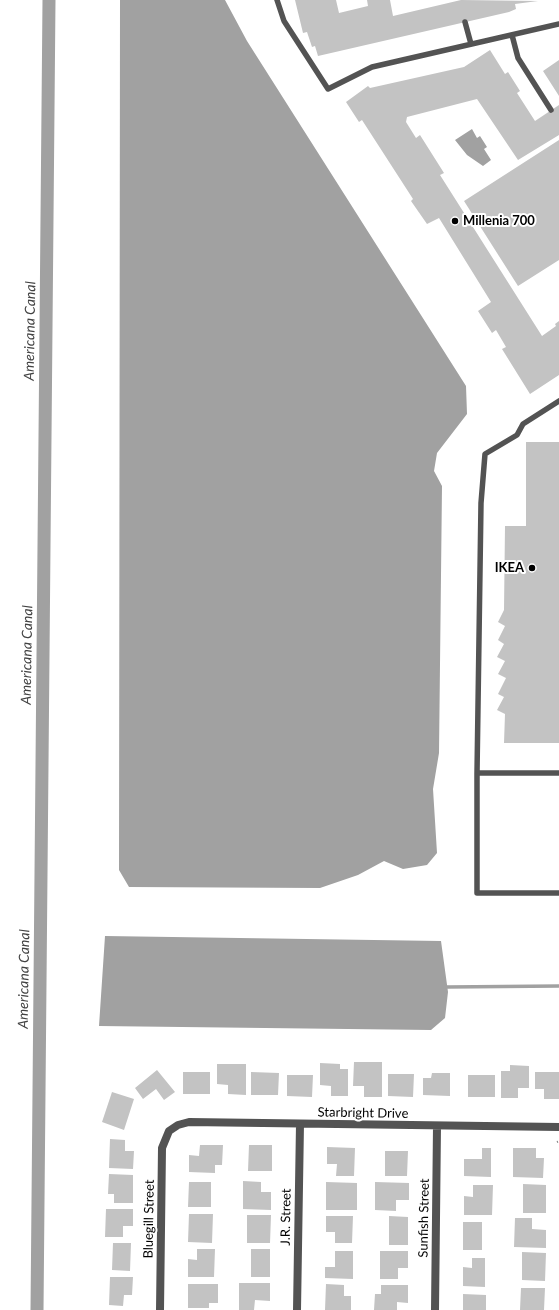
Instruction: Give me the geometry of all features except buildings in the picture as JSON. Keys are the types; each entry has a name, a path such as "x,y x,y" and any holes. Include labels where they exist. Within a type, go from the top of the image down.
{"street":[{"name":"Starbright Drive","path":"169,1131 178,1125 189,1122 559,1127"},
{"name":"J.R. Street","path":"297,1310 300,1124"},
{"name":"Sunfish Street","path":"435,1310 438,1126"},
{"name":"Bluegill Street","path":"160,1310 162,1148 169,1131"}],"lane":[{"path":"277,0 284,22 328,89 372,67 559,24"},
{"path":"465,22 471,44"},
{"path":"512,35 518,58 551,110"},
{"path":"559,401 523,424 516,435 485,454 481,503 477,773 477,894 559,893"},
{"path":"477,773 559,773"}],"shaded area":[{"path":"120,0 225,0 247,41 466,386 467,414 437,453 434,471 442,486 439,753 433,789 437,853 427,865 403,869 384,861 358,875 320,888 129,887 119,870"},
{"path":"472,129 477,138 480,136 487,147 484,149 491,160 483,166 467,155 455,140"},
{"path":"105,936 441,941 448,992 445,1018 431,1030 99,1026"}],"waterway":[{"name":"Americana Canal","path":"37,1310 49,0"},
{"path":"447,987 559,986"}],"place":[{"name":"Millenia 700","path":"455,221"},
{"name":"IKEA","path":"532,568"}]}
